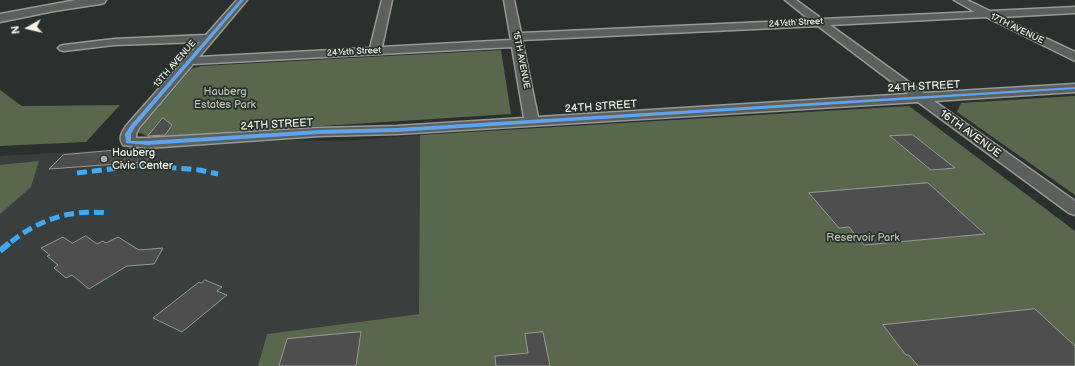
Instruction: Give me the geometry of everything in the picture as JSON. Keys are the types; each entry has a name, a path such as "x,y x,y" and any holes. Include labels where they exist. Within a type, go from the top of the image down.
{"street":[{"path":"0,18 54,7 100,0"},
{"name":"13TH AVENUE","path":"128,142 128,134 133,126 242,0"},
{"path":"375,51 387,0"},
{"name":"15TH AVENUE","path":"509,0 532,121"},
{"name":"16TH AVENUE","path":"790,0 920,97 1075,209"},
{"name":"17TH AVENUE","path":"959,0 1075,57"},
{"name":"24½th Street","path":"190,61 375,51 517,40 818,22 1075,10"},
{"path":"64,48 114,42 209,38"},
{"name":"24TH STREET","path":"128,142 152,142 319,132 397,130 1075,88"}],"shaded area":[{"path":"420,135 419,314 267,334 258,366 0,366 0,156 292,140 343,141"}],"green space":[{"name":"Hauberg Estates Park","path":"501,50 511,114 149,137 138,132 191,69 201,66"},
{"path":"0,90 22,106 120,105 86,142 0,146"},
{"path":"1075,96 1075,195 957,112 961,103"},
{"name":"Reservoir Park","path":"909,106 1075,231 1075,366 258,366 267,334 419,314 420,135"},
{"path":"39,161 31,187 0,214 0,165"}],"building":[{"path":"163,118 172,125 165,135 148,136"},
{"path":"913,135 955,168 931,170 890,136"},
{"name":"Hauberg Civic Center","path":"139,148 155,149 146,162 49,169 63,155"},
{"path":"928,183 985,234 864,245 849,227 839,228 809,193"},
{"path":"86,236 97,244 103,241 106,243 118,237 139,250 163,248 154,264 127,266 89,289 72,275 66,278 54,268 58,265 47,256 50,255 41,248 63,237 72,243"},
{"path":"205,280 222,287 217,291 227,295 182,332 153,318 199,282 201,283"},
{"path":"1035,309 1075,346 1075,366 918,366 909,355 906,355 883,325"},
{"path":"361,332 356,366 279,366 287,339"},
{"path":"543,332 550,366 496,366 495,356 528,353 525,334"}],"marked path":[{"path":"77,173 144,165 199,170 218,174"},
{"path":"0,251 24,232 50,219 78,212 93,211 108,213"}],"cycle path":[{"path":"242,0 133,126 128,134 128,142 147,143 319,132 397,130 1075,88"}],"place":[{"name":"Hauberg Civic Center","path":"104,159"}]}
